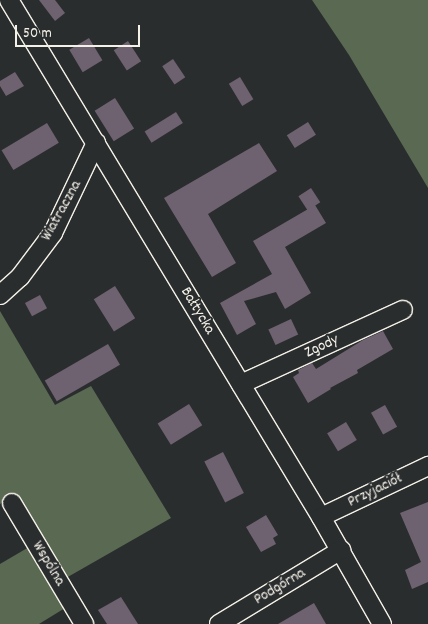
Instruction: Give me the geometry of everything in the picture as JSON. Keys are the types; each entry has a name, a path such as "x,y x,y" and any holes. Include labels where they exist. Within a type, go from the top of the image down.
{"street":[{"name":"Bałtycka","path":"9,0 242,384 341,550 382,624"},
{"name":"Wiatraczna","path":"0,295 20,277 53,233 96,144"},
{"name":"Zgody","path":"242,384 403,310"},
{"name":"Przyjaciół","path":"321,517 428,466"},
{"name":"Wspólna","path":"12,503 84,624"},
{"name":"Podgórna","path":"219,624 341,550"}],"green space":[{"path":"312,0 428,0 428,188 349,55"},
{"path":"0,311 55,405 91,386 171,518 66,578 17,495 0,504"},
{"path":"29,547 65,608 39,624 0,624 0,564"}],"building":[{"path":"39,0 55,0 65,13 55,21"},
{"path":"89,38 102,60 83,72 69,50"},
{"path":"128,41 141,61 127,70 114,50"},
{"path":"173,59 185,77 175,85 162,66"},
{"path":"15,72 24,86 6,96 0,86 0,81"},
{"path":"240,77 253,99 242,106 229,84"},
{"path":"115,98 134,129 114,141 95,111"},
{"path":"176,112 183,123 152,143 145,132"},
{"path":"308,122 316,135 295,148 287,135"},
{"path":"47,123 59,143 13,170 2,150"},
{"path":"259,143 277,171 208,214 236,263 212,277 164,198"},
{"path":"311,188 320,202 308,210 298,196"},
{"path":"315,205 326,223 285,247 311,293 285,309 276,292 244,301 256,324 237,335 220,303 272,274 253,241"},
{"path":"115,286 135,318 114,331 94,299"},
{"path":"40,295 47,308 32,316 25,303"},
{"path":"291,319 298,334 276,345 268,330"},
{"path":"383,331 393,349 357,370 358,373 330,388 308,403 293,377 299,373 298,370 312,363 316,369 363,340"},
{"path":"108,344 120,365 57,401 45,380"},
{"path":"189,404 202,425 171,445 158,424"},
{"path":"385,405 397,427 383,435 371,413"},
{"path":"346,422 357,440 338,451 327,433"},
{"path":"223,452 244,493 225,503 204,462"},
{"path":"428,502 428,582 412,589 405,570 421,562 400,513"},
{"path":"266,515 278,535 273,538 276,544 261,552 246,527"},
{"path":"121,597 138,624 107,624 98,610"},
{"path":"314,603 326,624 278,624"}]}
